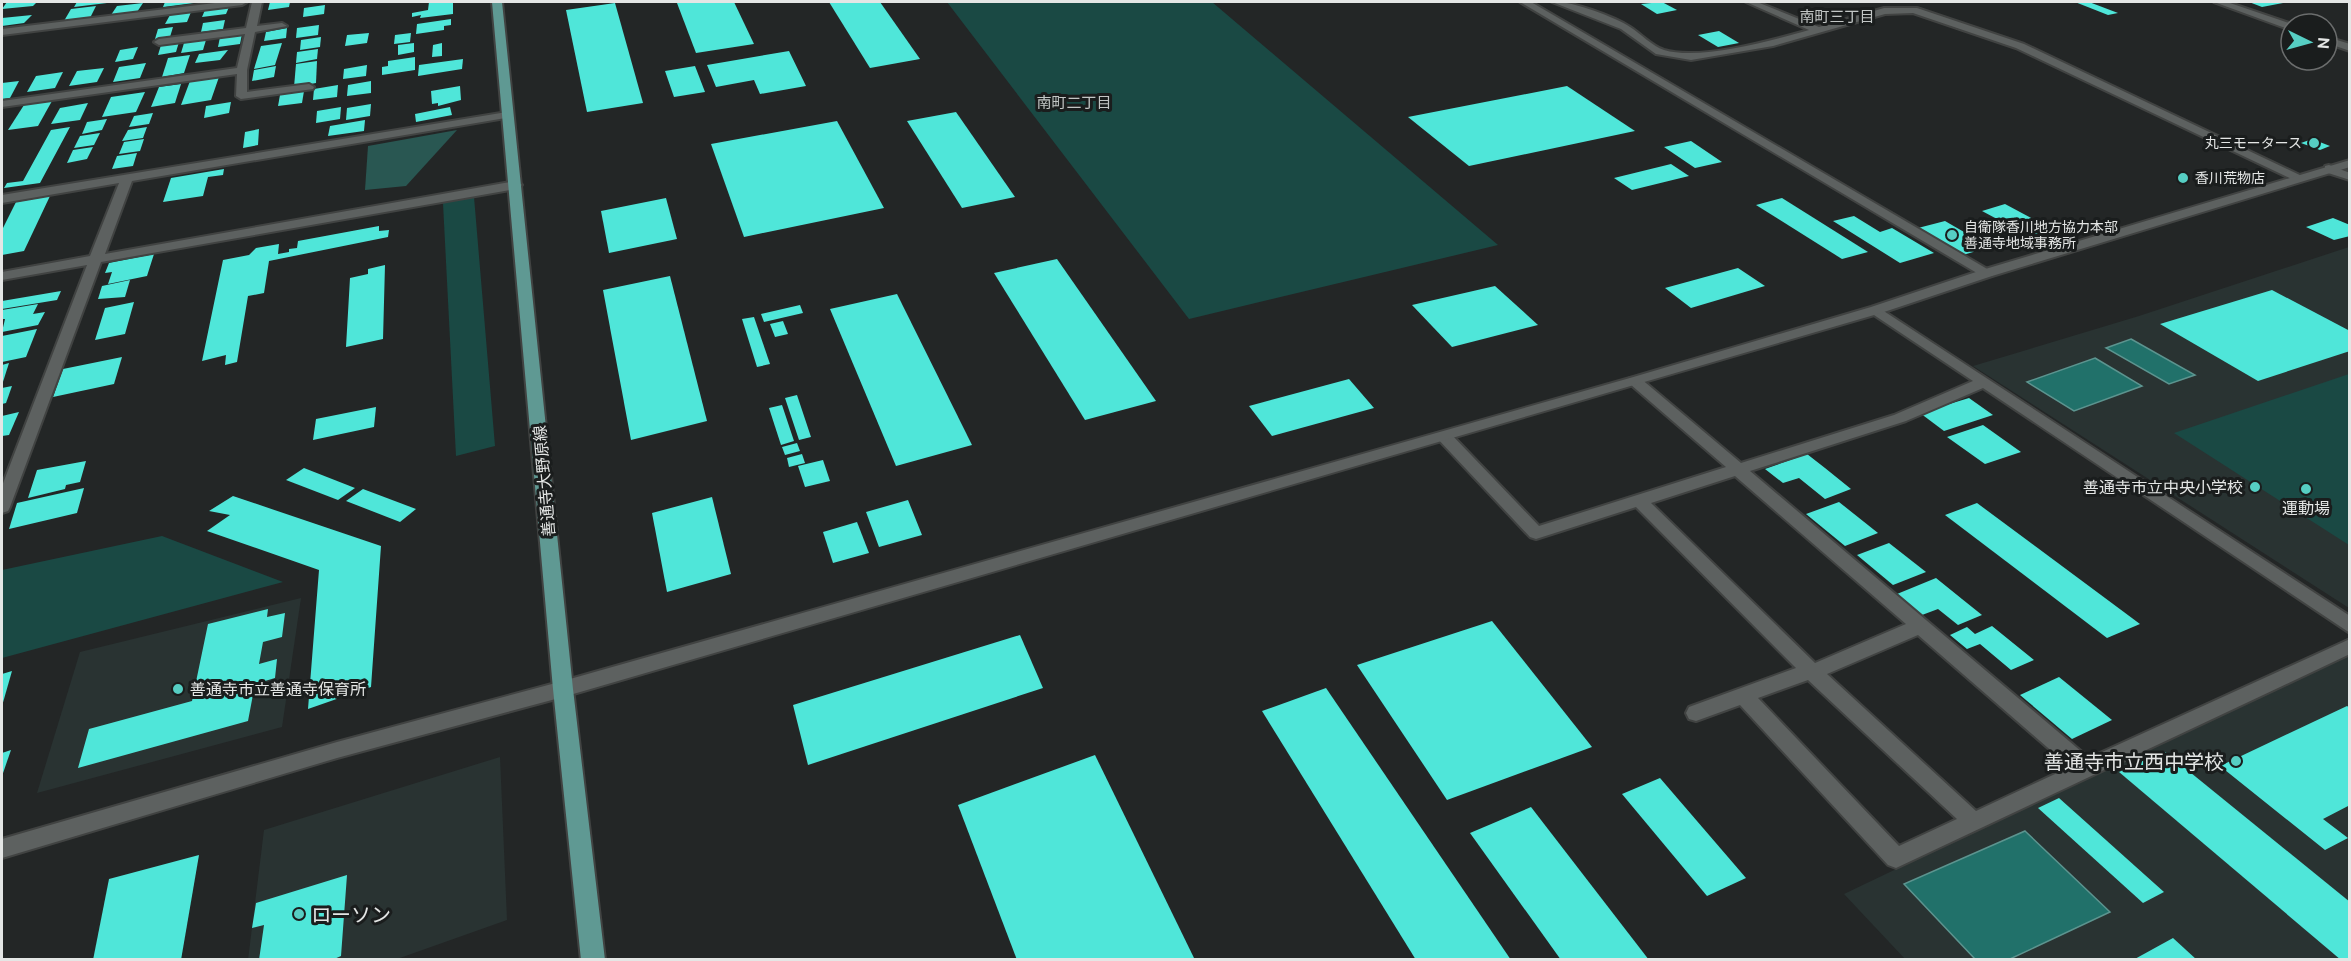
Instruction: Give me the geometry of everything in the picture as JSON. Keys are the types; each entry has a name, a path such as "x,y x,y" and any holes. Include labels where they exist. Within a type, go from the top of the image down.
{"main road":[{"name":"善通寺大野原線","path":"497,2 563,689 593,960"}],"street":[{"path":"2,32 242,2"},
{"path":"257,2 242,70 241,96 309,87"},
{"path":"1525,2 1987,273"},
{"path":"1557,2 1624,27 1660,51 1691,57 1773,43 1884,10 1901,8 1914,10 2026,49 2300,178"},
{"path":"1750,2 1816,29"},
{"path":"2219,2 2279,23"},
{"path":"159,42 282,26"},
{"path":"2,104 242,70"},
{"path":"2,199 507,115"},
{"path":"2,849 338,750 563,689 1444,437 1876,310 1987,273 2349,163"},
{"path":"2329,169 2349,177"},
{"path":"2,507 126,180"},
{"path":"2,276 516,185"},
{"path":"1876,310 2349,626"},
{"path":"1635,381 2087,768"},
{"path":"1444,437 1536,533 1900,417 1984,382"},
{"path":"1639,501 1811,671 1974,822"},
{"path":"1695,713 1826,667 1920,626"},
{"path":"1743,695 1896,858 2349,646"}],"shaded area":[{"path":"457,130 406,186 365,190 368,146"},
{"name":"善通寺市立中央小学校","path":"2349,247 2349,608 1973,366 2139,316"},
{"path":"2131,339 2195,375 2169,384 2106,348"},
{"path":"2095,358 2142,386 2074,411 2027,382"},
{"name":"善通寺市立善通寺保育所","path":"301,598 282,727 37,793 80,652"},
{"name":"善通寺市立西中学校","path":"2349,653 2349,959 1905,959 1844,894"},
{"path":"500,757 507,920 397,959 248,960 264,830"},
{"path":"2025,831 2110,912 2010,959 1975,959 1904,884"}],"green space":[{"path":"947,2 1212,2 1498,245 1189,319"},
{"path":"474,197 495,446 456,456 443,203"},
{"name":"運動場","path":"2349,374 2349,545 2174,433"},
{"path":"162,536 283,582 2,658 2,570"}],"building":[{"path":"7,2 37,2 33,6 2,9"},
{"path":"77,2 106,2 107,3 74,7"},
{"path":"165,2 194,2 194,3 163,7"},
{"path":"270,2 290,2 289,7 268,10"},
{"path":"429,2 453,2 453,14 412,17 412,13 428,10"},
{"path":"734,2 754,44 696,53 677,3"},
{"path":"829,2 880,2 920,59 870,68"},
{"path":"1662,2 1677,10 1657,14 1641,4"},
{"path":"2075,2 2089,2 2118,13 2108,15"},
{"path":"2249,2 2282,2 2283,3 2262,7"},
{"path":"143,3 137,12 111,15 117,6"},
{"path":"615,3 643,103 587,112 566,10"},
{"path":"325,5 324,14 303,17 304,8"},
{"path":"96,6 90,18 64,21 71,9"},
{"path":"229,7 226,14 202,17 205,10"},
{"path":"191,12 187,22 165,24 170,15"},
{"path":"32,15 24,23 2,26 2,18"},
{"path":"451,19 451,25 444,26 444,30 416,34 417,24"},
{"path":"225,20 223,29 201,32 203,23"},
{"path":"319,25 318,35 296,38 297,28"},
{"path":"173,27 170,37 155,39 158,29"},
{"path":"287,28 286,38 264,41 266,32"},
{"path":"1719,31 1739,43 1718,47 1698,35"},
{"path":"369,33 367,43 345,46 347,35"},
{"path":"411,33 410,42 394,44 395,35"},
{"path":"242,34 240,44 218,47 220,37"},
{"path":"321,37 320,47 300,50 301,40"},
{"path":"206,40 203,50 181,53 184,43"},
{"path":"179,42 176,52 158,55 161,45"},
{"path":"282,43 275,65 254,69 261,46"},
{"path":"414,43 414,52 398,55 398,45"},
{"path":"442,43 442,56 432,57 433,45"},
{"path":"138,47 133,59 115,62 120,50"},
{"path":"318,49 317,59 296,63 297,52"},
{"path":"228,50 220,60 195,63 199,54"},
{"path":"789,51 806,86 760,94 754,80 716,87 707,65"},
{"path":"190,55 184,73 162,77 168,58"},
{"path":"415,57 415,70 382,75 382,67 388,66 388,61"},
{"path":"463,59 462,69 418,76 419,65"},
{"path":"317,61 316,83 294,87 296,64"},
{"path":"146,63 140,78 113,82 119,67"},
{"path":"367,65 366,76 343,79 344,69"},
{"path":"276,66 274,77 252,81 254,70"},
{"path":"695,66 705,92 674,97 665,71"},
{"path":"104,68 97,82 69,86 77,71"},
{"path":"63,72 55,88 27,92 36,76"},
{"path":"219,77 211,100 181,105 190,81"},
{"path":"19,81 10,98 2,99 2,83"},
{"path":"371,81 371,93 347,96 348,85"},
{"path":"181,84 175,103 151,107 159,87"},
{"path":"338,85 337,97 313,100 314,89"},
{"path":"460,86 461,100 438,106 438,103 432,104 431,91"},
{"path":"1567,86 1635,131 1469,166 1408,117"},
{"path":"304,91 302,103 278,106 280,95"},
{"path":"145,92 136,112 102,117 111,97"},
{"path":"52,101 38,126 8,130 24,105"},
{"path":"231,102 229,113 204,118 206,106"},
{"path":"88,103 80,120 51,124 60,108"},
{"path":"371,104 370,116 346,120 347,108"},
{"path":"341,107 340,119 316,123 317,111"},
{"path":"450,107 452,115 416,122 415,114"},
{"path":"956,112 1015,197 962,208 907,121"},
{"path":"153,113 149,124 129,127 134,116"},
{"path":"107,119 102,130 82,134 87,122"},
{"path":"365,120 364,131 328,136 330,126"},
{"path":"837,121 884,208 744,237 711,144"},
{"path":"70,127 40,183 4,188 7,183 23,181 51,130"},
{"path":"147,127 143,138 122,141 128,130"},
{"path":"259,129 258,145 243,148 245,132"},
{"path":"100,133 94,145 74,148 80,136"},
{"path":"144,139 140,151 119,154 124,142"},
{"path":"2312,139 2330,146 2320,150 2301,143"},
{"path":"1691,141 1722,162 1695,168 1664,147"},
{"path":"93,147 87,159 67,163 73,150"},
{"path":"137,153 133,166 112,169 117,156"},
{"path":"1671,164 1689,176 1632,190 1614,178"},
{"path":"224,169 223,175 208,177 203,196 163,202 171,178"},
{"path":"50,196 24,251 2,255 2,230 16,202"},
{"path":"666,198 677,239 609,253 601,211"},
{"path":"1782,198 1868,252 1842,259 1756,205"},
{"path":"2005,204 2052,229 2029,236 1982,211"},
{"path":"1854,216 1880,232 1892,228 1934,253 1900,263 1833,221"},
{"path":"2333,218 2350,225 2350,236 2334,240 2306,227"},
{"path":"1945,221 1990,247 1963,255 1918,228"},
{"path":"379,226 379,231 389,230 388,237 269,261 264,293 248,296 237,362 225,365 226,355 202,361 223,260 249,255 256,248 279,244 278,254 289,252 289,249 297,248 298,241"},
{"path":"154,254 147,276 108,284 112,272 105,273 109,263"},
{"path":"1057,259 1156,401 1085,420 994,273"},
{"path":"385,265 383,339 346,347 350,278 368,274 368,269"},
{"path":"1738,268 1765,286 1691,308 1665,288"},
{"path":"670,276 707,421 631,440 603,290"},
{"path":"130,280 125,297 98,299 102,286"},
{"path":"1495,286 1538,325 1452,347 1412,305"},
{"path":"2272,290 2350,331 2350,351 2258,381 2160,324"},
{"path":"61,291 57,300 2,309 2,301"},
{"path":"897,294 972,445 896,466 830,309"},
{"path":"134,302 125,334 95,340 105,308"},
{"path":"38,304 33,314 45,312 38,325 2,332 5,319 2,319 2,310"},
{"path":"800,305 803,313 764,322 761,314"},
{"path":"754,317 770,364 757,367 742,319"},
{"path":"783,321 788,334 775,337 770,324"},
{"path":"37,329 26,357 2,362 2,336"},
{"path":"122,357 114,384 53,397 63,369"},
{"path":"9,363 2,385 2,365"},
{"path":"1349,379 1374,408 1272,436 1249,406"},
{"path":"12,386 6,403 2,404 2,388"},
{"path":"797,395 811,437 799,440 785,398"},
{"path":"1969,398 1993,415 1944,431 1920,413"},
{"path":"782,405 794,441 781,445 769,408"},
{"path":"376,407 374,427 313,440 316,419"},
{"path":"19,412 9,435 2,436 2,416"},
{"path":"1983,425 2021,452 1985,464 1947,437"},
{"path":"797,443 800,451 785,455 782,447"},
{"path":"802,454 805,463 789,467 787,458"},
{"path":"1807,454 1851,489 1825,499 1799,478 1783,483 1765,469"},
{"path":"823,460 830,481 805,487 798,466"},
{"path":"86,461 80,482 66,485 65,489 28,498 37,470"},
{"path":"304,468 355,488 338,500 286,480"},
{"path":"84,488 77,513 9,529 17,503"},
{"path":"363,489 416,509 400,522 346,501"},
{"path":"233,496 381,546 371,687 308,709 319,570 207,531 230,515 209,511"},
{"path":"712,497 731,574 667,592 652,513"},
{"path":"908,500 922,535 879,547 866,512"},
{"path":"1839,502 1878,533 1845,546 1806,514"},
{"path":"1977,503 2140,624 2107,638 1945,515"},
{"path":"857,522 869,553 833,563 823,532"},
{"path":"1889,543 1926,572 1893,585 1857,555"},
{"path":"1936,578 1982,615 1958,625 1938,609 1922,615 1897,594"},
{"path":"268,609 267,617 285,613 282,637 263,642 259,664 277,659 275,678 255,684 248,721 78,768 89,729 192,701 208,624"},
{"path":"1492,621 1592,747 1447,800 1357,665"},
{"path":"1992,626 2034,660 2011,670 1980,644 1967,649 1950,635 1967,627 1975,634"},
{"path":"1020,635 1043,688 808,765 793,705"},
{"path":"12,671 2,706 2,674"},
{"path":"2059,677 2112,720 2072,739 2020,695"},
{"path":"1326,688 1511,960 1416,960 1262,711"},
{"path":"2347,706 2350,708 2350,805 2323,819 2348,838 2325,850 2220,766"},
{"path":"11,750 2,776 2,753"},
{"path":"2164,751 2350,902 2350,960 2341,960 2119,772"},
{"path":"1095,755 1195,960 1017,960 958,805"},
{"path":"1660,778 1746,878 1707,896 1622,794"},
{"path":"2059,798 2164,892 2143,903 2038,808"},
{"path":"1531,807 1649,960 1561,960 1470,833"},
{"path":"199,855 181,960 93,960 109,879"},
{"name":"ローソン","path":"347,875 341,956 332,960 259,960 264,925 252,928 256,903"},
{"path":"2173,938 2197,960 2133,960"}],"place":[{"name":"丸三モータース","path":"2314,143"},
{"name":"香川荒物店","path":"2183,178"},
{"name":"自衛隊香川地方協力本部 善通寺地域事務所","path":"1952,235"},
{"name":"善通寺市立中央小学校","path":"2255,487"},
{"name":"運動場","path":"2306,489"},
{"name":"善通寺市立善通寺保育所","path":"178,689"},
{"name":"善通寺市立西中学校","path":"2236,761"},
{"name":"ローソン","path":"299,914"}],"district":[{"name":"南町三丁目","path":"1837,16"},
{"name":"南町二丁目","path":"1074,102"}]}
